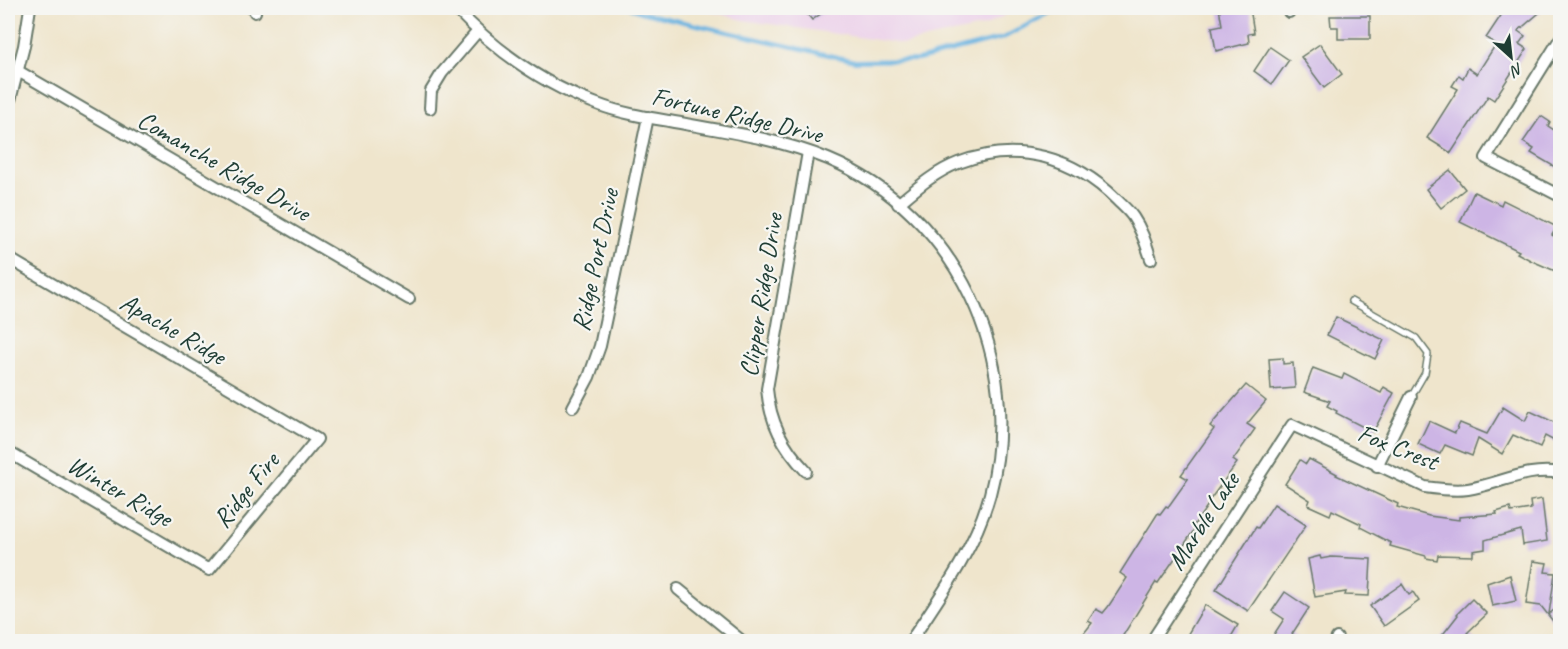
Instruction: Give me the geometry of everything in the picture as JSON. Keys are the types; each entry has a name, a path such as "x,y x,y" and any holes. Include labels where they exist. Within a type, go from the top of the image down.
{"street":[{"path":"8,108 24,46 30,8"},
{"name":"Fortune Ridge Drive","path":"455,8 497,48 521,65 557,87 599,105 648,117 768,140 808,152 857,174 884,191 929,232 948,257 965,284 988,340 995,371 999,439 996,467 981,521 952,578 910,642"},
{"path":"430,108 431,92 442,73 478,31"},
{"path":"1560,39 1486,158 1560,196"},
{"name":"Comanche Ridge Drive","path":"18,71 409,299"},
{"name":"Ridge Port Drive","path":"573,407 590,377 600,346 648,117"},
{"name":"Clipper Ridge Drive","path":"806,471 793,457 780,436 771,413 767,389 808,152"},
{"path":"898,204 931,177 972,158 1001,153 1046,157 1075,167 1100,183 1133,216 1144,236 1151,259"},
{"name":"Apache Ridge","path":"8,258 317,439"},
{"path":"1377,466 1411,397"},
{"name":"Fox Crest","path":"1292,425 1425,487 1446,490 1468,489 1528,472 1560,473"},
{"name":"Marble Lake","path":"1150,642 1292,425"},
{"name":"Ridge Fire","path":"209,570 317,439"},
{"name":"Winter Ridge","path":"8,452 209,570"},
{"path":"678,588 743,642"}],"lane":[{"path":"1351,301 1416,338 1428,354 1425,373 1411,397"}],"shaded area":[{"path":"698,8 1018,8 985,26 904,44 743,20"}],"building":[{"path":"802,8 829,8 812,20"},
{"path":"1219,8 1250,8 1254,33 1248,34 1249,43 1216,51 1212,27 1222,25"},
{"path":"1506,8 1545,8 1518,31 1525,36 1519,44 1527,49 1494,100 1488,96 1451,153 1427,138 1458,89 1452,86 1459,75 1463,78 1468,68 1477,74 1496,44 1486,38"},
{"path":"1330,16 1370,16 1370,39 1338,39 1338,27 1331,27"},
{"path":"1320,44 1342,74 1324,88 1301,57"},
{"path":"1270,47 1289,60 1272,84 1254,71"},
{"path":"1541,116 1550,122 1548,126 1560,134 1560,170 1531,153 1534,149 1523,142"},
{"path":"1450,170 1465,189 1441,208 1426,189"},
{"path":"1474,192 1501,205 1503,200 1557,227 1552,235 1560,240 1560,273 1532,261 1517,253 1519,251 1460,222"},
{"path":"1336,317 1384,340 1375,359 1327,335"},
{"path":"1283,358 1283,364 1293,363 1295,388 1271,390 1269,359"},
{"path":"1313,368 1342,379 1344,374 1381,393 1384,387 1394,393 1373,432 1336,413 1337,411 1327,406 1330,401 1304,392"},
{"path":"1246,385 1266,401 1247,424 1255,429 1233,460 1237,463 1209,501 1194,525 1196,527 1158,583 1156,582 1119,642 1077,642 1092,623 1088,621 1096,609 1103,613 1108,607 1127,578 1120,573 1158,513 1160,514 1166,506 1168,507 1188,479 1181,475 1214,429 1210,426"},
{"path":"1503,407 1525,421 1530,411 1560,425 1560,444 1545,436 1540,447 1513,435 1502,454 1478,439 1472,456 1445,445 1440,454 1418,444 1429,421 1455,433 1460,423 1487,434"},
{"path":"1309,459 1336,475 1398,504 1397,507 1429,516 1459,520 1459,517 1497,514 1496,512 1510,508 1511,512 1531,509 1530,501 1542,499 1547,541 1523,545 1521,530 1485,540 1485,549 1473,551 1473,556 1438,555 1437,560 1390,546 1391,543 1360,527 1361,524 1332,510 1330,515 1308,505 1310,500 1285,484 1300,460 1306,464"},
{"path":"1274,504 1306,525 1248,611 1216,590 1256,527 1258,528"},
{"path":"1320,556 1321,559 1331,557 1371,559 1369,596 1345,595 1346,592 1315,597 1308,559"},
{"path":"1533,561 1547,563 1545,572 1555,573 1549,614 1560,605 1560,630 1541,606 1526,604"},
{"path":"1510,575 1516,601 1492,606 1487,583"},
{"path":"1402,584 1409,595 1413,592 1419,601 1384,626 1370,606"},
{"path":"1285,592 1309,608 1292,634 1304,642 1269,642 1284,619 1272,611"},
{"path":"1472,599 1487,614 1467,633 1477,642 1437,642 1457,614"},
{"path":"1205,605 1238,625 1228,642 1183,642"}],"waterway":[{"path":"631,8 640,12 855,61 918,60 1003,38 1053,11"}]}
